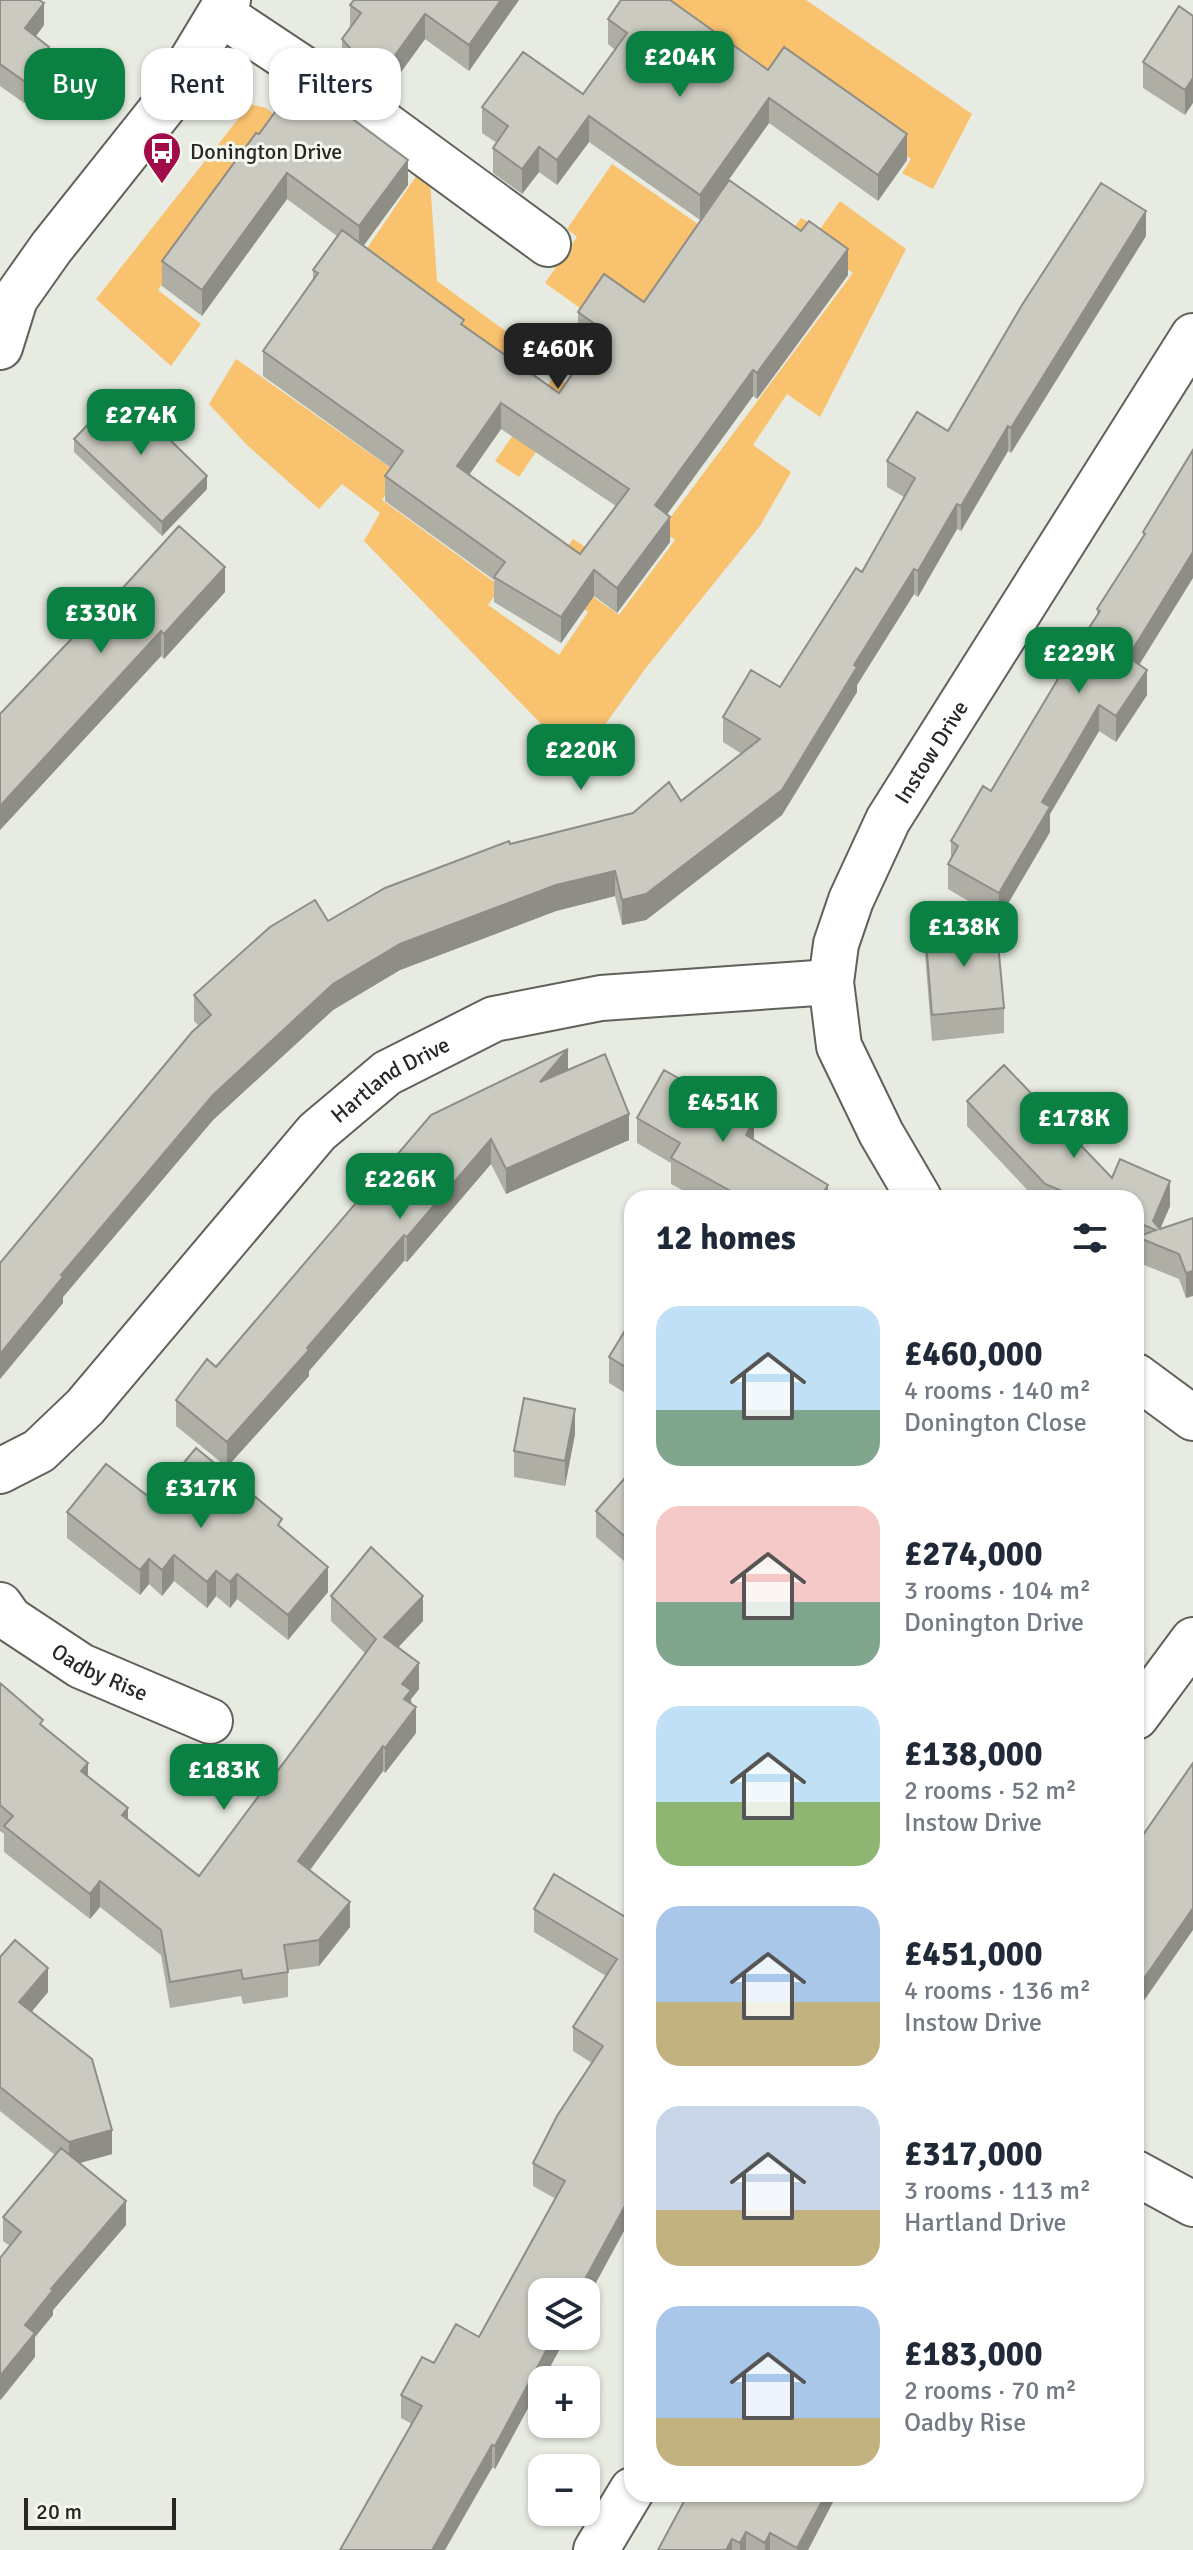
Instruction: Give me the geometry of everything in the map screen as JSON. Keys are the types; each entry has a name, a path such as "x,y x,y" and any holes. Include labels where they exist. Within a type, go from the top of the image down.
{"street":[{"path":"0,347 15,299 51,248 164,106 224,7 279,48"},
{"path":"379,120 548,244"},
{"name":"Instow Drive","path":"914,1190 881,1133 839,1046 831,982 836,944 851,900 888,820 1193,336"},
{"name":"Hartland Drive","path":"0,1471 39,1451 85,1407 317,1132 387,1073 494,1019 601,998 831,982"},
{"path":"1144,1382 1193,1418"},
{"name":"Oadby Rise","path":"0,1605 10,1619 81,1666 210,1721"},
{"path":"1144,1706 1193,1640"},
{"path":"1144,2177 1193,2204"},
{"path":"596,2550 625,2502"}],"shaded area":[{"path":"652,0 806,0 972,114 933,189 902,173 911,159 780,67 763,90"},
{"path":"253,105 269,110 269,120 275,120 256,155 158,290 201,324 171,366 96,299 237,120 253,120"},
{"path":"612,164 705,229 641,320 587,313 545,283 577,237 567,229"},
{"path":"419,172 430,180 437,281 537,354 515,384 357,263"},
{"path":"840,201 906,249 820,417 787,394 753,445 791,472 760,526 645,669 578,762 364,541 380,513 342,484 319,509 247,445 209,404 236,359 399,474 382,500 501,587 488,605 559,655 588,612 544,580 573,539 597,555 575,584 619,615 675,540 661,530 853,273 791,232 801,218 820,229"},
{"path":"554,376 577,391 519,477 495,461"}],"building":[{"path":"0,0 39,0 44,3 25,28 49,47 24,48 24,81 0,64"},
{"path":"354,0 501,0 469,45 425,14 400,48 350,48 342,39 361,13 350,5"},
{"path":"621,0 670,0 768,70 784,47 907,134 878,175 769,98 700,195 589,116 557,160 539,147 522,169 493,148 508,126 482,107 523,52 583,94 627,33 608,19"},
{"path":"1179,6 1193,16 1193,78 1185,90 1143,62"},
{"path":"269,120 354,120 408,160 359,226 287,173 202,290 162,261 256,133 259,134"},
{"path":"729,180 801,231 809,221 848,249 757,373 753,370 655,505 670,517 617,588 594,570 561,617 494,577 505,562 385,476 403,451 263,351 318,273 313,270 342,230 464,320 461,324 559,393 603,330 578,312 604,274 644,302","holes":["501,403 629,489 580,554 457,466"]},
{"path":"1101,183 1146,211 1011,428 1008,426 961,506 957,504 918,571 914,569 782,790 646,894 622,900 615,871 556,885 400,944 333,984 213,1095 61,1275 63,1277 0,1354 0,1263 192,1032 211,1015 194,995 270,927 315,900 328,921 385,888 509,841 510,844 633,813 669,782 681,801 760,739 723,717 751,670 780,687 856,568 862,572 915,478 887,461 917,412 948,431 1022,305"},
{"path":"120,391 207,476 162,522 74,439"},
{"path":"1193,450 1193,552 1128,657 1147,670 1116,716 1099,705 1042,802 1050,807 999,893 948,864 958,846 951,841 983,786 991,791"},
{"path":"179,526 225,567 164,634 161,631 0,806 0,714 99,610 101,612"},
{"path":"996,922 1004,1008 932,1015 925,929"},
{"path":"568,1049 540,1082 605,1054 629,1114 506,1169 491,1139 407,1237 404,1235 307,1348 309,1350 227,1442 176,1400 207,1359 216,1367 431,1115"},
{"path":"1004,1065 1112,1178 1120,1159 1170,1181 1153,1221 1160,1229 1193,1218 1193,1271 1186,1273 1179,1254 1144,1240 1144,1234 1156,1230 1144,1225 1144,1190 1060,1190 1045,1184 967,1101"},
{"path":"664,1070 754,1121 746,1135 828,1185 825,1190 729,1190 671,1158 680,1143 637,1118"},
{"path":"624,1332 624,1366 609,1357"},
{"path":"524,1398 575,1409 565,1461 514,1451"},
{"path":"196,1448 282,1519 278,1525 328,1567 288,1615 237,1574 230,1582 216,1571 207,1582 174,1555 162,1570 149,1559 140,1570 67,1512 106,1464 153,1500"},
{"path":"624,1479 624,1536 596,1511"},
{"path":"371,1547 423,1596 384,1637 419,1663 402,1684 411,1690 404,1699 416,1707 385,1748 383,1746 298,1861 350,1902 319,1940 284,1945 288,1972 243,1979 241,1970 170,1982 161,1930 100,1881 90,1894 4,1826 13,1816 0,1805 0,1683 43,1720 40,1724 88,1763 81,1771 128,1808 122,1815 199,1876 376,1639 331,1596"},
{"path":"1193,1763 1193,1908 1144,1978 1144,1833"},
{"path":"554,1874 624,1916 624,2208 586,2278 528,2278 528,2350 546,2350 538,2366 528,2366 528,2384 432,2550 340,2550 422,2406 401,2395 422,2357 434,2363 456,2324 479,2337 565,2181 533,2163 557,2116 603,2046 573,2027 617,1959 534,1909"},
{"path":"15,1940 48,1968 19,2002 92,2059 112,2130 69,2142 0,2087 0,1957"},
{"path":"61,2148 126,2201 51,2289 25,2325 35,2333 0,2376 0,2258 21,2232 3,2217"},
{"path":"684,2502 822,2502 797,2548 770,2533 765,2543 746,2532 740,2543 732,2539 726,2550 658,2550"}],"place":[{"name":"Donington Drive","path":"162,185"}]}
